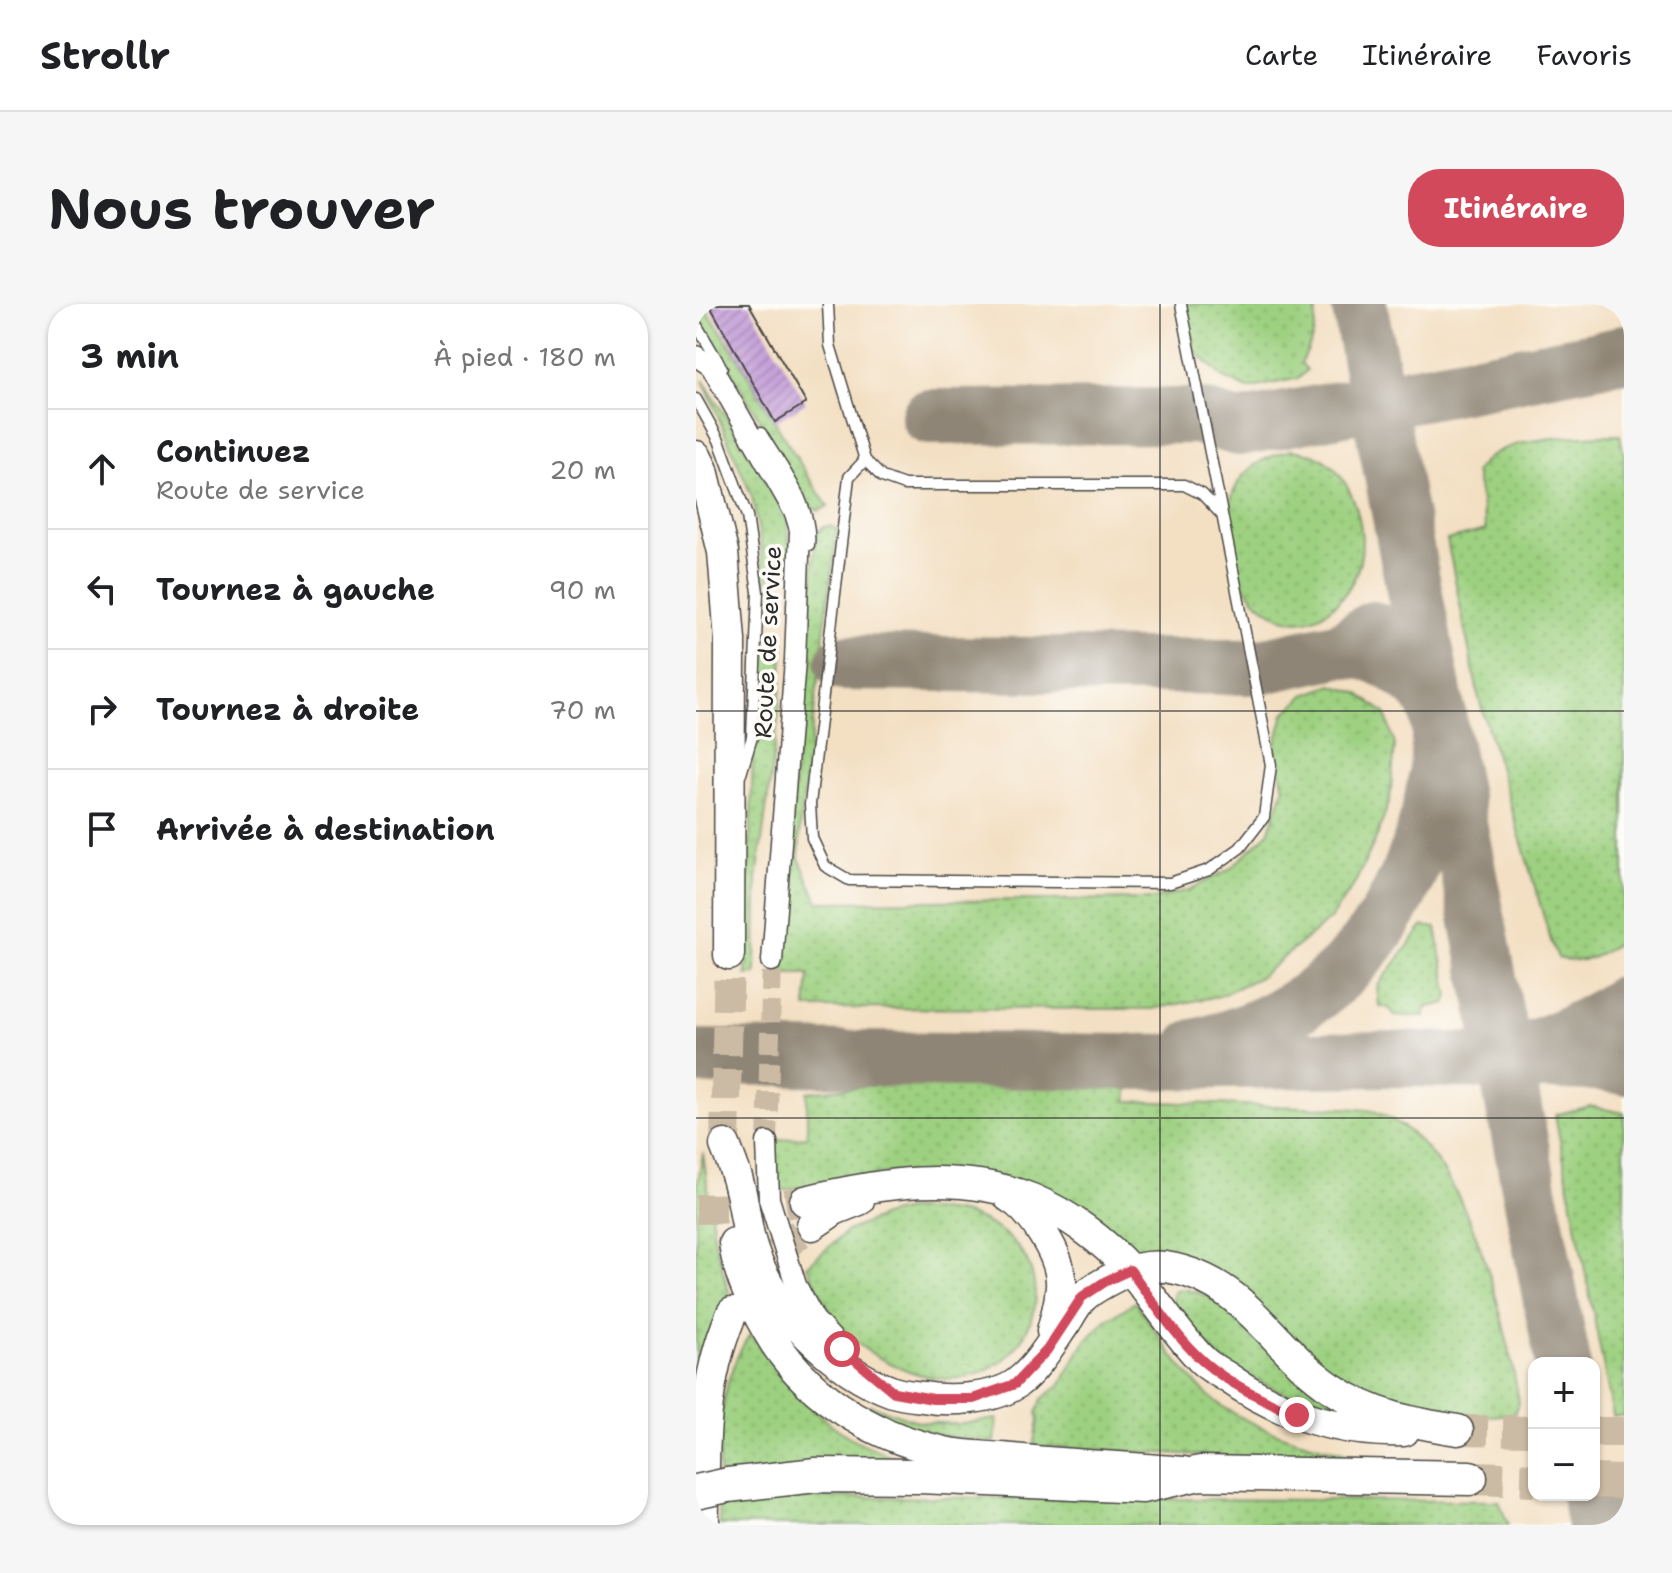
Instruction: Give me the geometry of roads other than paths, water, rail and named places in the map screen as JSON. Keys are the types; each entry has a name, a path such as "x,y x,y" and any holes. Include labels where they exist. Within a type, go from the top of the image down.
{"main road":[{"path":"696,456 703,470 723,552 730,640 729,955"},
{"path":"808,1213 834,1210 898,1185 949,1180 986,1186 1032,1199 1102,1243 1130,1270 1204,1362 1248,1392 1297,1415 1332,1426 1382,1432 1458,1430 1403,1421 1373,1411 1334,1390 1297,1361 1243,1303 1222,1287 1195,1274 1164,1267 1146,1266 1130,1270 1082,1297 1047,1350 1015,1384 973,1399 933,1399 894,1392 836,1361 804,1333 776,1297 753,1251 739,1183 725,1145 736,1256 752,1304 777,1348 816,1392 869,1427 940,1451 1026,1461 1200,1473 1470,1478"},
{"path":"986,1186 1014,1199 1052,1248 1061,1280 1058,1310 1047,1350"},
{"path":"704,1525 709,1480 705,1419 713,1364 732,1313"},
{"path":"696,1397 709,1480"},
{"path":"709,1480 816,1475 919,1476 1143,1486 1200,1473"}],"street":[{"name":"Route de service","path":"696,356 711,366 795,513 800,530 794,676 772,961"},
{"path":"767,1142 769,1199 796,1285 814,1319 832,1339 894,1392"}],"lane":[{"path":"828,304 830,345 865,460 882,477 904,485 1184,485 1202,494 1221,514"},
{"path":"865,460 849,477 810,804 812,838 825,866 849,880 1170,883 1209,870 1240,848 1264,817 1271,765 1181,304"},
{"path":"696,324 805,509 810,530 805,584 795,617"},
{"path":"696,399 719,440 747,516 758,592 752,737 731,807"}],"tunnel":[{"path":"725,1145 729,955"},
{"path":"767,1142 772,961"},
{"path":"696,1209 756,1208 805,1201"},
{"path":"749,1288 777,1253 812,1225"},
{"path":"1458,1430 1528,1431"},
{"path":"1600,1432 1624,1432"},
{"path":"1470,1478 1528,1480"},
{"path":"1600,1481 1624,1482"}]}
